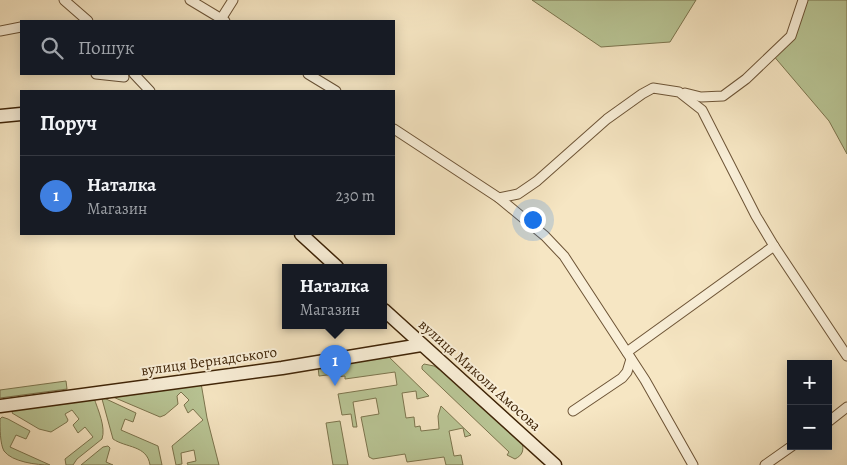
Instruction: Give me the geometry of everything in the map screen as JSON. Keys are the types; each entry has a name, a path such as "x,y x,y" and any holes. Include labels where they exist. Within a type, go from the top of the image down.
{"street":[{"path":"64,0 87,20"},
{"path":"190,0 223,20 233,0"},
{"path":"499,198 518,194 537,181 607,118 652,88 701,97 723,96 746,79 791,36 803,0"},
{"path":"0,32 20,28"},
{"path":"105,75 124,77"},
{"path":"135,75 149,90"},
{"path":"310,75 334,90"},
{"path":"679,92 702,110 739,184 774,246 847,356"},
{"path":"0,116 20,114"},
{"path":"395,130 499,198 545,236 564,256 645,380 693,465"},
{"path":"302,235 334,264"},
{"path":"573,411 622,378 626,372 629,355 774,246"},
{"name":"вулиця Миколи Амосова","path":"387,313 555,465"},
{"name":"вулиця Вернадського","path":"0,406 282,368 421,345"},
{"path":"832,419 847,407"},
{"path":"765,465 787,450"}],"green space":[{"path":"532,0 696,0 670,42 601,47"},
{"path":"802,0 847,0 847,154 829,121 772,54 790,29"},
{"path":"388,356 429,396 417,399 416,391 402,393 406,418 414,417 415,427 420,426 421,431 439,429 438,416 441,406 471,435 465,437 463,428 449,431 454,456 461,455 463,465 446,465 444,457 407,462 405,454 373,459 369,457 361,417 379,414 376,398 353,402 357,427 353,427 351,414 342,415 338,394 397,385 395,372 345,379 345,376 336,377 335,374 319,376 318,367"},
{"path":"424,364 434,366 445,373 522,442 523,450 520,456 515,459 507,455 509,452 422,369"},
{"path":"66,381 67,389 0,398 0,390"},
{"path":"201,383 207,418 219,465 188,465 187,463 196,461 194,450 181,453 182,464 176,465 172,446 203,420 193,409 188,413 184,405 189,400 181,392 177,396 178,404 160,417 113,397"},
{"path":"94,398 102,424 102,439 77,459 73,465 66,465 65,459 93,437 85,427 78,433 73,425 79,419 72,410 65,414 67,422 51,432 39,429 12,413 14,409"},
{"path":"104,398 136,413 133,422 125,419 121,430 158,446 162,465 150,465 145,454 140,450 113,439 102,399"},
{"path":"2,417 30,431 26,439 16,435 10,447 50,465 25,462 13,458 4,451 1,440 0,419"},
{"path":"340,421 348,465 333,465 326,423"},
{"path":"108,446 110,448 106,462 113,465 81,465 103,447"}],"place":[{"name":"Наталка","path":"335,386"}]}
